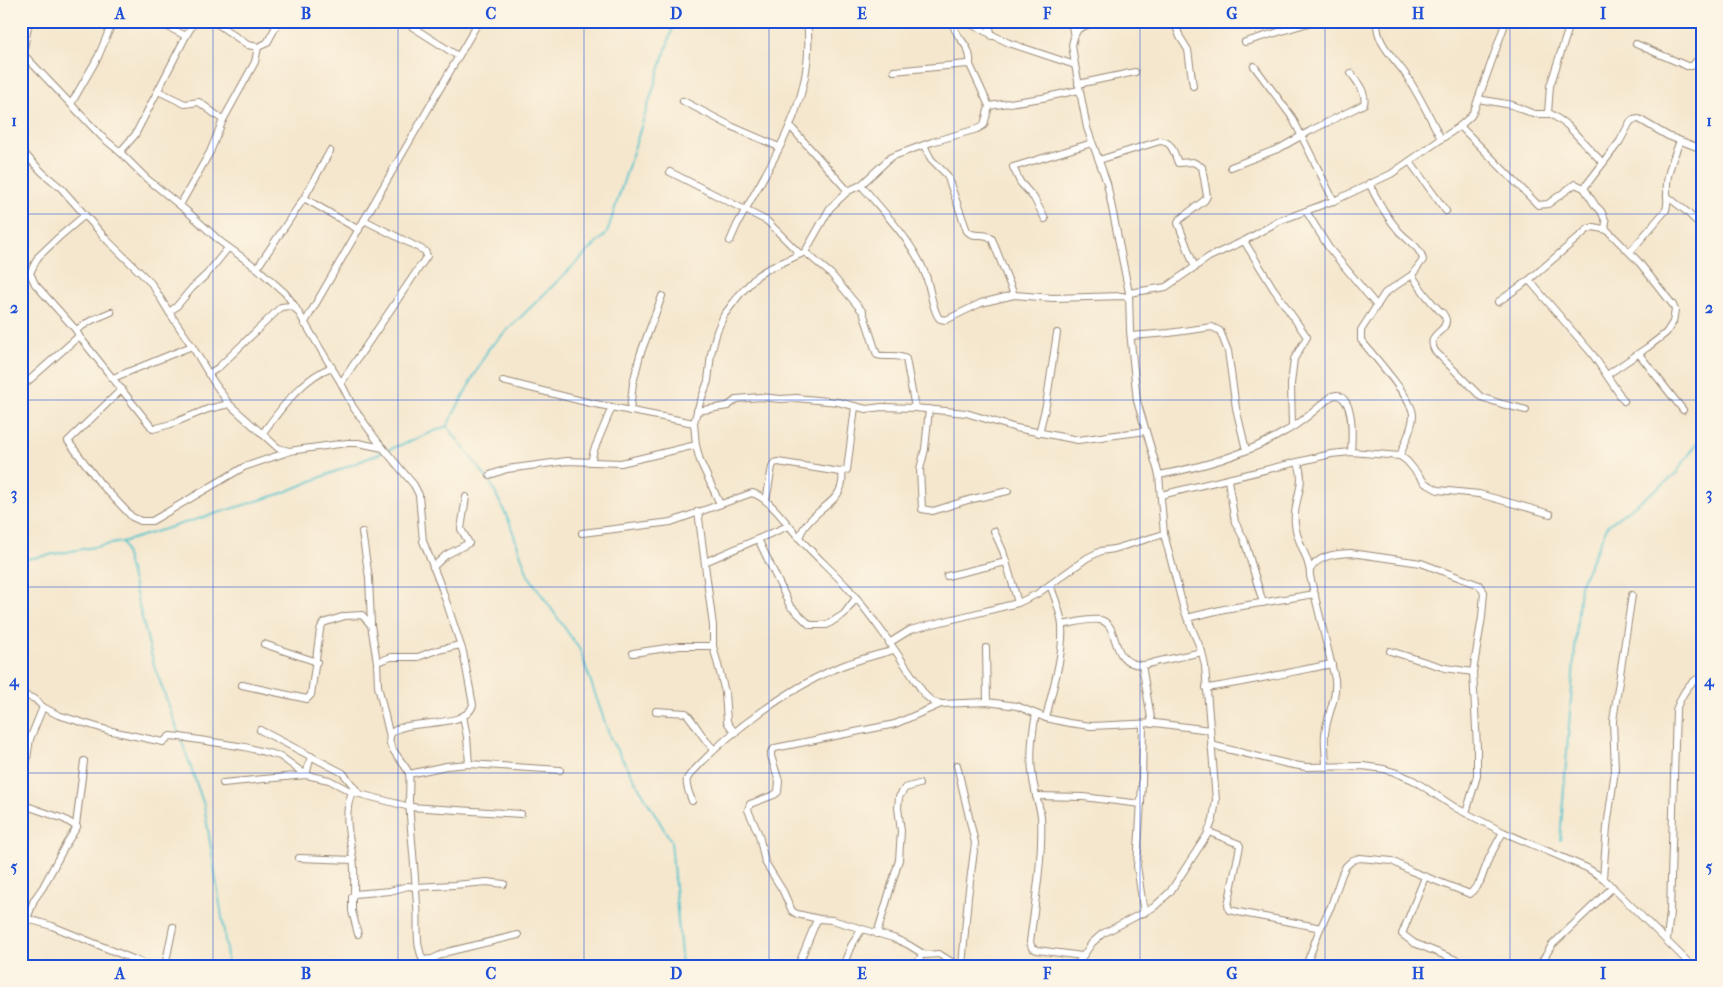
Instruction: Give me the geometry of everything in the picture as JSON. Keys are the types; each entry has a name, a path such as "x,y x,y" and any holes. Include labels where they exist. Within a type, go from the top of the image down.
{"street":[{"path":"28,21 22,56 72,104 102,137 146,178 180,205 228,248 257,268 285,293 341,382 352,406 419,495 423,541 442,589 460,645 473,705 467,715 401,728 392,732 390,737"},
{"path":"72,104 98,56 113,21"},
{"path":"153,21 173,28 186,36"},
{"path":"120,152 135,135 195,21"},
{"path":"213,21 248,44 258,47 267,43 278,21"},
{"path":"403,21 458,56"},
{"path":"304,324 479,21"},
{"path":"730,241 799,105 805,79 809,46 807,21"},
{"path":"720,504 700,461 694,423 696,411 705,393 711,354 724,315 758,275 796,258 802,253 830,208 848,192 861,185 891,157 924,144 977,129 984,125 989,106 970,65 971,54 963,40 953,30 952,21"},
{"path":"964,21 992,36 1075,65"},
{"path":"988,21 992,36"},
{"path":"1071,21 1074,37"},
{"path":"1076,966 1082,956 1102,934 1154,907 1170,892 1209,832 1216,800 1202,652 1187,618 1172,571 1164,534 1159,475 1138,401 1129,296 1107,184 1087,128 1075,65 1072,45 1074,37 1078,29 1096,21"},
{"path":"1174,21 1180,37 1188,50 1193,86"},
{"path":"1245,42 1315,21"},
{"path":"1377,21 1380,38 1386,50 1404,72 1441,139"},
{"path":"861,185 905,238 918,260 926,276 936,314 940,319 946,320 981,304 1014,295 1053,298 1129,296 1166,287 1210,257 1244,241 1279,221 1334,201 1390,174 1460,126 1471,116 1506,21"},
{"path":"1548,113 1550,86 1571,21"},
{"path":"1636,44 1687,66 1692,66 1702,55"},
{"path":"180,205 210,152 223,120 255,62 258,47"},
{"path":"894,71 933,66 970,65"},
{"path":"1254,66 1292,117 1334,201"},
{"path":"989,106 1079,87 1136,72"},
{"path":"1231,167 1280,148 1364,104 1364,93 1351,73"},
{"path":"158,91 185,104 199,102 223,120"},
{"path":"1478,99 1512,105 1534,114 1548,113 1567,125 1603,164"},
{"path":"684,101 733,127 779,147"},
{"path":"1584,188 1620,141 1630,122 1635,118 1668,136 1702,149"},
{"path":"790,126 848,192"},
{"path":"1460,126 1538,205 1548,204 1575,184 1584,188 1604,216 1605,229"},
{"path":"1099,160 1165,141 1169,143 1178,163 1193,162 1202,167 1207,196 1205,200 1179,220 1178,223 1195,268"},
{"path":"1630,252 1666,210 1669,170 1680,141"},
{"path":"1046,219 1034,198 1020,182 1013,167 1092,143"},
{"path":"924,144 931,159 947,174 967,231 973,235 986,235 992,239 1014,295"},
{"path":"21,150 43,173 61,188 108,241 151,283 229,404 278,448 289,451"},
{"path":"257,268 304,198 330,151"},
{"path":"1410,162 1446,211"},
{"path":"670,172 767,221 802,253 831,274 862,312 876,354 882,356 902,356 906,359 914,408"},
{"path":"1369,183 1378,202 1398,231 1422,256 1423,260 1412,275 1390,289 1361,330 1360,336 1360,340 1396,383 1412,409 1413,419 1400,456"},
{"path":"1667,196 1702,227"},
{"path":"304,198 359,230"},
{"path":"1306,211 1329,248 1377,306"},
{"path":"85,215 58,237 38,257 30,273 35,284 77,333 153,429 171,424 208,408 229,404"},
{"path":"341,382 427,256 425,251 364,220"},
{"path":"1498,302 1529,280 1588,229 1594,227 1605,229 1630,252 1674,305 1675,310 1674,322 1666,333 1607,375"},
{"path":"1244,241 1273,288 1307,337 1294,359 1291,384 1292,427"},
{"path":"168,312 176,307 207,274 228,248"},
{"path":"1412,275 1423,293 1446,319 1445,325 1435,335 1433,340 1432,346 1435,351 1481,397 1526,410"},
{"path":"1529,280 1593,355 1624,401"},
{"path":"630,411 632,383 640,355 662,296"},
{"path":"208,374 218,368 281,307 290,306 296,308"},
{"path":"25,384 92,320 111,312"},
{"path":"1131,336 1212,327 1220,331 1228,351 1236,408 1246,450"},
{"path":"1039,433 1046,405 1057,333"},
{"path":"113,378 192,346"},
{"path":"1639,354 1683,410"},
{"path":"262,434 282,407 315,374 332,367"},
{"path":"503,380 590,403 694,423"},
{"path":"122,389 68,441 100,482 132,517 141,522 152,521 244,467 289,451 347,443 365,443 383,448"},
{"path":"1159,475 1200,466 1246,450 1292,427 1332,396 1344,398 1350,410 1352,425 1351,452"},
{"path":"696,411 728,406 736,400 760,397 781,399 804,398 838,402 866,409 914,408 966,413 1016,428 1085,440 1146,431"},
{"path":"591,462 612,407"},
{"path":"766,501 772,467 776,462 842,472 846,470 848,467 855,407"},
{"path":"929,409 925,448 920,469 922,509 933,511 968,500 1008,491"},
{"path":"490,475 508,469 567,460 621,463 696,445"},
{"path":"1161,495 1331,454 1351,452 1400,456 1408,461 1426,483 1438,490 1479,494 1550,514"},
{"path":"1298,463 1302,479 1294,516 1296,535 1310,570 1332,664 1336,692 1328,715 1325,735 1326,767"},
{"path":"799,538 806,525 841,491 844,480 842,472"},
{"path":"1228,480 1235,522 1244,539 1263,603"},
{"path":"582,533 671,522 752,493 766,501 848,588 925,695 933,702 941,704 988,702 1017,706 1046,718 1069,724 1092,726 1152,724 1210,730"},
{"path":"433,567 446,555 469,543 461,529 466,497"},
{"path":"698,511 713,626 713,646 725,692 727,722 734,733"},
{"path":"705,562 788,526"},
{"path":"994,531 1018,602"},
{"path":"362,532 369,578 369,605 377,662 378,686 390,742 409,774 418,942 424,963 447,952 518,935"},
{"path":"889,643 910,630 1018,602 1037,594 1087,558 1101,551 1164,534"},
{"path":"758,539 790,606 810,625 826,625 844,614 856,598"},
{"path":"1702,552 1702,557"},
{"path":"1310,570 1316,562 1324,558 1351,553 1428,565 1479,584 1484,592 1473,672 1477,776 1466,813"},
{"path":"946,576 1006,562"},
{"path":"1046,718 1060,654 1062,625 1050,585"},
{"path":"1187,618 1224,609 1315,594"},
{"path":"1603,878 1614,770 1613,721 1632,595"},
{"path":"242,685 308,699 311,695 323,623 345,616 362,615 371,625"},
{"path":"1062,625 1096,620 1107,622 1111,628 1116,648 1120,653 1130,662 1142,665 1202,652"},
{"path":"264,644 317,662"},
{"path":"377,662 391,657 418,657 460,645"},
{"path":"633,653 680,646 713,646"},
{"path":"986,648 988,702"},
{"path":"692,802 687,784 688,778 714,750 734,733 785,696 811,680 835,668 894,650"},
{"path":"1390,652 1445,668 1473,672"},
{"path":"1206,688 1246,683 1275,675 1332,664"},
{"path":"1142,665 1152,724"},
{"path":"1667,940 1670,912 1676,710 1678,703 1692,682 1696,678 1702,678"},
{"path":"21,694 35,699 43,707 58,715 107,730 159,742 170,736 245,747 280,756 306,775"},
{"path":"941,704 895,724 775,748 771,752 771,756 779,781 778,792 750,804 748,810 759,834 765,862 786,896 790,908 797,914 832,920 862,929 906,944 925,955 939,954 958,966"},
{"path":"21,786 30,739 43,707"},
{"path":"656,711 686,713 714,750"},
{"path":"1036,714 1031,745 1032,774 1041,815 1036,896 1030,942 1032,948 1037,950 1082,956"},
{"path":"463,716 469,764"},
{"path":"1143,724 1137,866 1144,913"},
{"path":"260,730 343,772 355,792"},
{"path":"1211,745 1306,767 1363,766 1384,769 1413,780 1466,813 1503,832 1587,868 1603,878 1692,966"},
{"path":"306,775 311,756"},
{"path":"84,761 77,829 66,844 24,918 52,926 150,966"},
{"path":"409,774 446,766 469,764 560,770"},
{"path":"957,765 975,843 962,966"},
{"path":"223,783 306,775 329,780 355,792 410,808 521,814"},
{"path":"877,934 899,860 901,831 898,808 899,797 905,788 919,784"},
{"path":"355,792 348,804 348,833 354,860 352,911 358,934"},
{"path":"1036,796 1083,796 1141,804"},
{"path":"21,804 64,819 76,826"},
{"path":"1209,832 1234,841 1240,846 1228,905 1229,910 1320,928"},
{"path":"1306,966 1346,866 1353,860 1360,858 1392,861 1471,894 1480,882 1489,858 1503,832"},
{"path":"299,858 354,860"},
{"path":"1425,876 1402,934 1403,937 1471,966"},
{"path":"354,894 390,891 403,886 416,887 487,882 504,884"},
{"path":"1539,966 1552,946 1613,887"},
{"path":"798,966 819,919"},
{"path":"165,966 172,927"},
{"path":"843,966 851,946 862,929"},
{"path":"917,966 922,953"}],"waterway":[{"path":"21,560 122,542 280,494 447,426 489,348 607,233 675,21"},
{"path":"447,426 490,482 509,521 528,575 580,650 611,740 671,841 682,966"},
{"path":"1560,840 1580,585 1608,525 1674,476 1702,436"},
{"path":"123,543 154,665 179,734"},
{"path":"181,739 204,805 228,966"}]}
